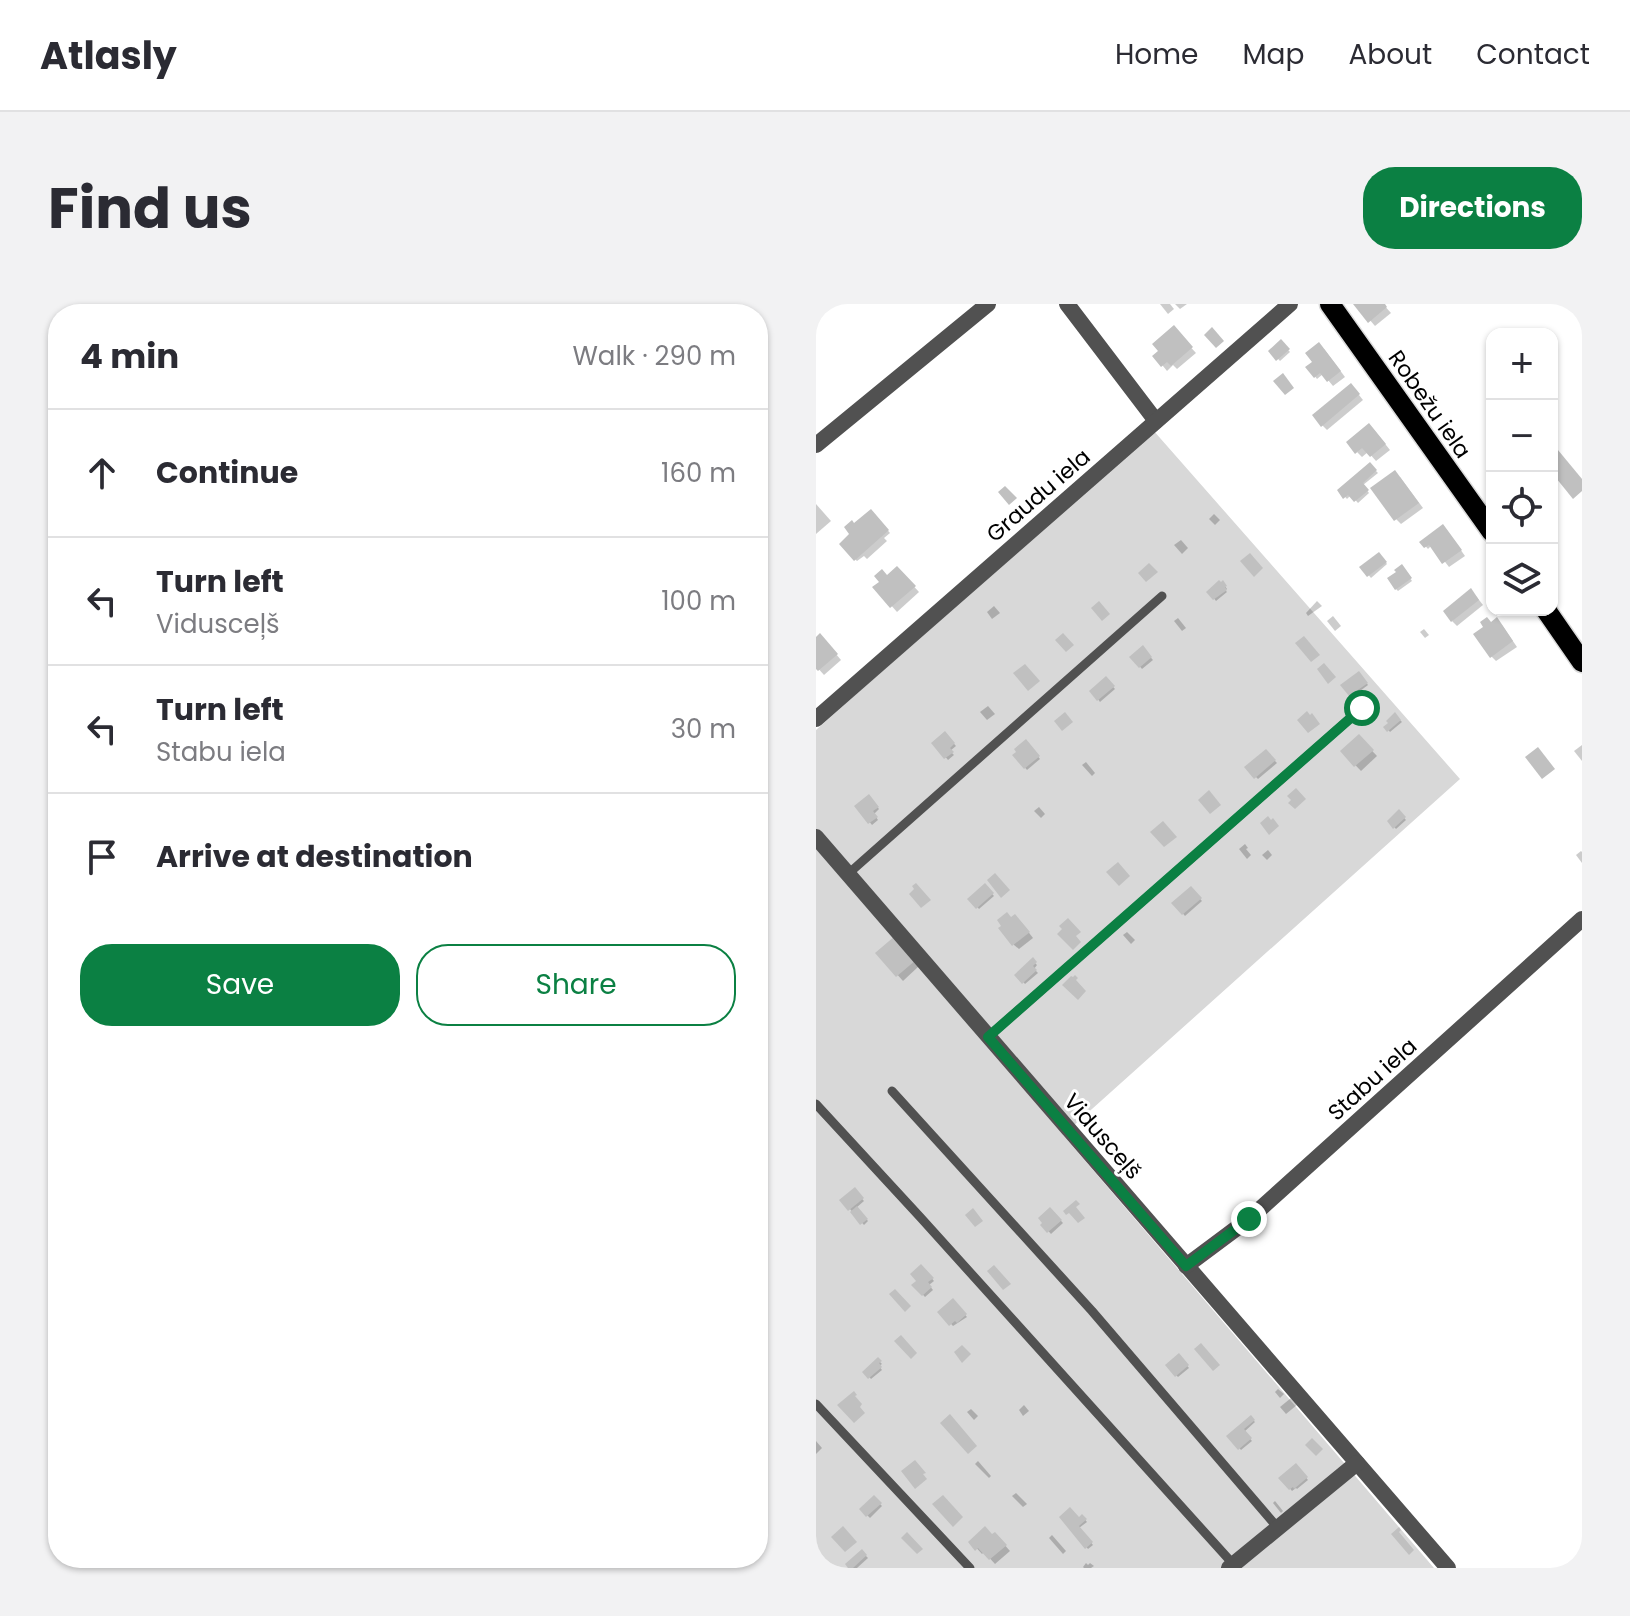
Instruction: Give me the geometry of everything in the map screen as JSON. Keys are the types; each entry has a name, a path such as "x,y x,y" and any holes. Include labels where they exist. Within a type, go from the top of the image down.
{"main road":[{"name":"Robežu iela","path":"1330,304 1486,524"},
{"path":"1550,616 1582,662"}],"street":[{"path":"816,445 988,304"},
{"path":"1067,304 1156,421"},
{"name":"Graudu iela","path":"816,719 1290,304"},
{"name":"Vidusceļš","path":"816,837 1448,1568"},
{"name":"Stabu iela","path":"1186,1266 1249,1219 1582,919"},
{"path":"1231,1567 1357,1463"}],"lane":[{"path":"848,874 1162,596"},
{"path":"988,1037 1362,708"},
{"path":"892,1091 1092,1311 1278,1528"},
{"path":"816,1104 1231,1567"},
{"path":"816,1404 970,1568"}],"shaded area":[{"path":"1153,430 1460,779 1063,1135 1434,1568 823,1568 816,1562 816,730"}],"building":[{"path":"1353,304 1385,304 1387,307 1368,323"},
{"path":"1174,325 1193,347 1171,366 1167,362 1161,367 1152,356 1158,351 1152,344"},
{"path":"1212,327 1224,341 1216,348 1204,335"},
{"path":"1281,339 1290,349 1276,361 1268,351"},
{"path":"1319,342 1341,371 1327,382 1320,373 1314,378 1305,367 1312,362 1305,353"},
{"path":"1283,373 1294,388 1285,395 1273,381"},
{"path":"1351,383 1360,394 1321,427 1312,415"},
{"path":"1369,423 1386,444 1370,457 1362,448 1355,454 1346,442"},
{"path":"1558,450 1582,479 1582,491 1573,499 1558,480"},
{"path":"1370,462 1377,470 1363,483 1369,490 1354,502 1348,495 1343,499 1337,490"},
{"path":"1395,470 1419,503 1394,521 1370,488"},
{"path":"1005,486 1017,498 1009,505 998,492"},
{"path":"871,509 889,530 854,561 839,544 849,534 844,527"},
{"path":"1443,524 1462,550 1442,564 1429,545 1424,548 1419,542"},
{"path":"1379,552 1387,562 1367,577 1359,567"},
{"path":"1250,553 1263,568 1254,577 1240,561"},
{"path":"1149,563 1158,572 1146,582 1138,573"},
{"path":"1402,564 1412,578 1395,590 1387,578"},
{"path":"897,566 916,586 890,608 872,587 879,582 874,576 882,569 887,575"},
{"path":"1223,580 1227,590 1213,600 1206,592"},
{"path":"1471,588 1479,600 1451,622 1443,611"},
{"path":"1099,601 1110,614 1102,621 1091,608"},
{"path":"1487,617 1491,622 1497,617 1513,641 1490,658 1473,634 1483,627 1480,622"},
{"path":"820,633 838,654 818,671 816,637"},
{"path":"1063,633 1074,645 1066,652 1055,640"},
{"path":"1304,636 1320,655 1311,662 1295,643"},
{"path":"1143,645 1152,657 1139,668 1129,657"},
{"path":"1324,663 1336,677 1328,684 1317,669"},
{"path":"1025,664 1040,681 1028,691 1013,673"},
{"path":"1359,671 1368,683 1349,696 1340,685"},
{"path":"1106,676 1115,686 1097,701 1089,691"},
{"path":"1307,711 1320,724 1308,733 1297,720"},
{"path":"1065,712 1073,722 1062,731 1054,721"},
{"path":"1395,712 1401,720 1387,732 1383,727"},
{"path":"945,731 955,743 950,748 954,752 944,759 931,743"},
{"path":"1359,734 1374,750 1354,767 1340,751"},
{"path":"1026,739 1040,756 1024,769 1012,755 1016,752 1014,749"},
{"path":"1538,747 1555,769 1542,779 1525,757"},
{"path":"1266,749 1276,760 1254,779 1244,767"},
{"path":"1296,788 1306,799 1295,809 1288,803 1291,800 1287,796"},
{"path":"1209,790 1221,805 1210,814 1198,800"},
{"path":"869,794 879,807 873,811 878,817 868,824 854,806"},
{"path":"1399,809 1406,817 1393,829 1387,821"},
{"path":"1268,816 1279,826 1269,835 1260,823"},
{"path":"1163,821 1177,837 1164,847 1150,832"},
{"path":"1118,862 1130,876 1119,886 1106,872"},
{"path":"995,873 1010,890 1001,898 987,880"},
{"path":"916,883 931,900 921,908 909,894"},
{"path":"985,883 994,893 976,909 967,899"},
{"path":"1191,886 1202,898 1182,915 1171,903"},
{"path":"1007,912 1011,917 1015,914 1030,932 1012,946 998,928 1001,926 997,920"},
{"path":"1068,918 1081,932 1076,936 1081,942 1073,950 1057,934 1062,929 1059,926"},
{"path":"895,936 916,960 896,977 875,953"},
{"path":"1033,957 1037,962 1033,966 1037,970 1022,984 1014,975"},
{"path":"1075,975 1086,991 1078,1000 1062,985"},
{"path":"855,1187 864,1198 848,1211 839,1200"},
{"path":"1076,1200 1080,1204 1076,1207 1085,1218 1078,1223 1063,1211"},
{"path":"857,1206 868,1219 860,1225 850,1212"},
{"path":"1050,1207 1062,1220 1047,1233 1038,1218"},
{"path":"973,1208 983,1221 975,1227 965,1215"},
{"path":"921,1264 934,1278 928,1282 932,1287 922,1296 911,1285 916,1281 910,1274"},
{"path":"994,1265 1011,1284 1003,1290 987,1271"},
{"path":"895,1289 911,1306 905,1312 889,1294"},
{"path":"953,1298 967,1314 949,1326 937,1312"},
{"path":"901,1335 917,1353 911,1359 894,1341"},
{"path":"1201,1343 1220,1365 1213,1371 1194,1349"},
{"path":"962,1345 971,1354 962,1363 954,1352"},
{"path":"1179,1353 1189,1365 1175,1377 1165,1365"},
{"path":"878,1357 882,1367 868,1379 862,1372"},
{"path":"854,1391 865,1413 854,1423 837,1405"},
{"path":"950,1414 977,1446 968,1454 940,1423"},
{"path":"1251,1415 1255,1420 1244,1429 1252,1438 1238,1450 1226,1436"},
{"path":"1312,1438 1323,1449 1316,1456 1305,1445"},
{"path":"915,1460 927,1479 915,1489 901,1471"},
{"path":"1296,1463 1308,1477 1289,1490 1278,1478"},
{"path":"874,1495 882,1503 866,1517 859,1509"},
{"path":"943,1495 963,1517 953,1527 932,1504"},
{"path":"1070,1507 1079,1517 1082,1514 1087,1519 1079,1526 1093,1542 1085,1549 1059,1517"},
{"path":"843,1526 857,1542 845,1552 831,1537"},
{"path":"985,1526 1007,1545 989,1560 968,1542"},
{"path":"1399,1527 1399,1532 1414,1550 1409,1555 1391,1534"},
{"path":"907,1532 923,1549 917,1554 901,1538"},
{"path":"862,1549 867,1555 853,1568 848,1568 845,1564"}],"route":[{"path":"1249,1219 1186,1266 988,1037 1362,708"}]}
